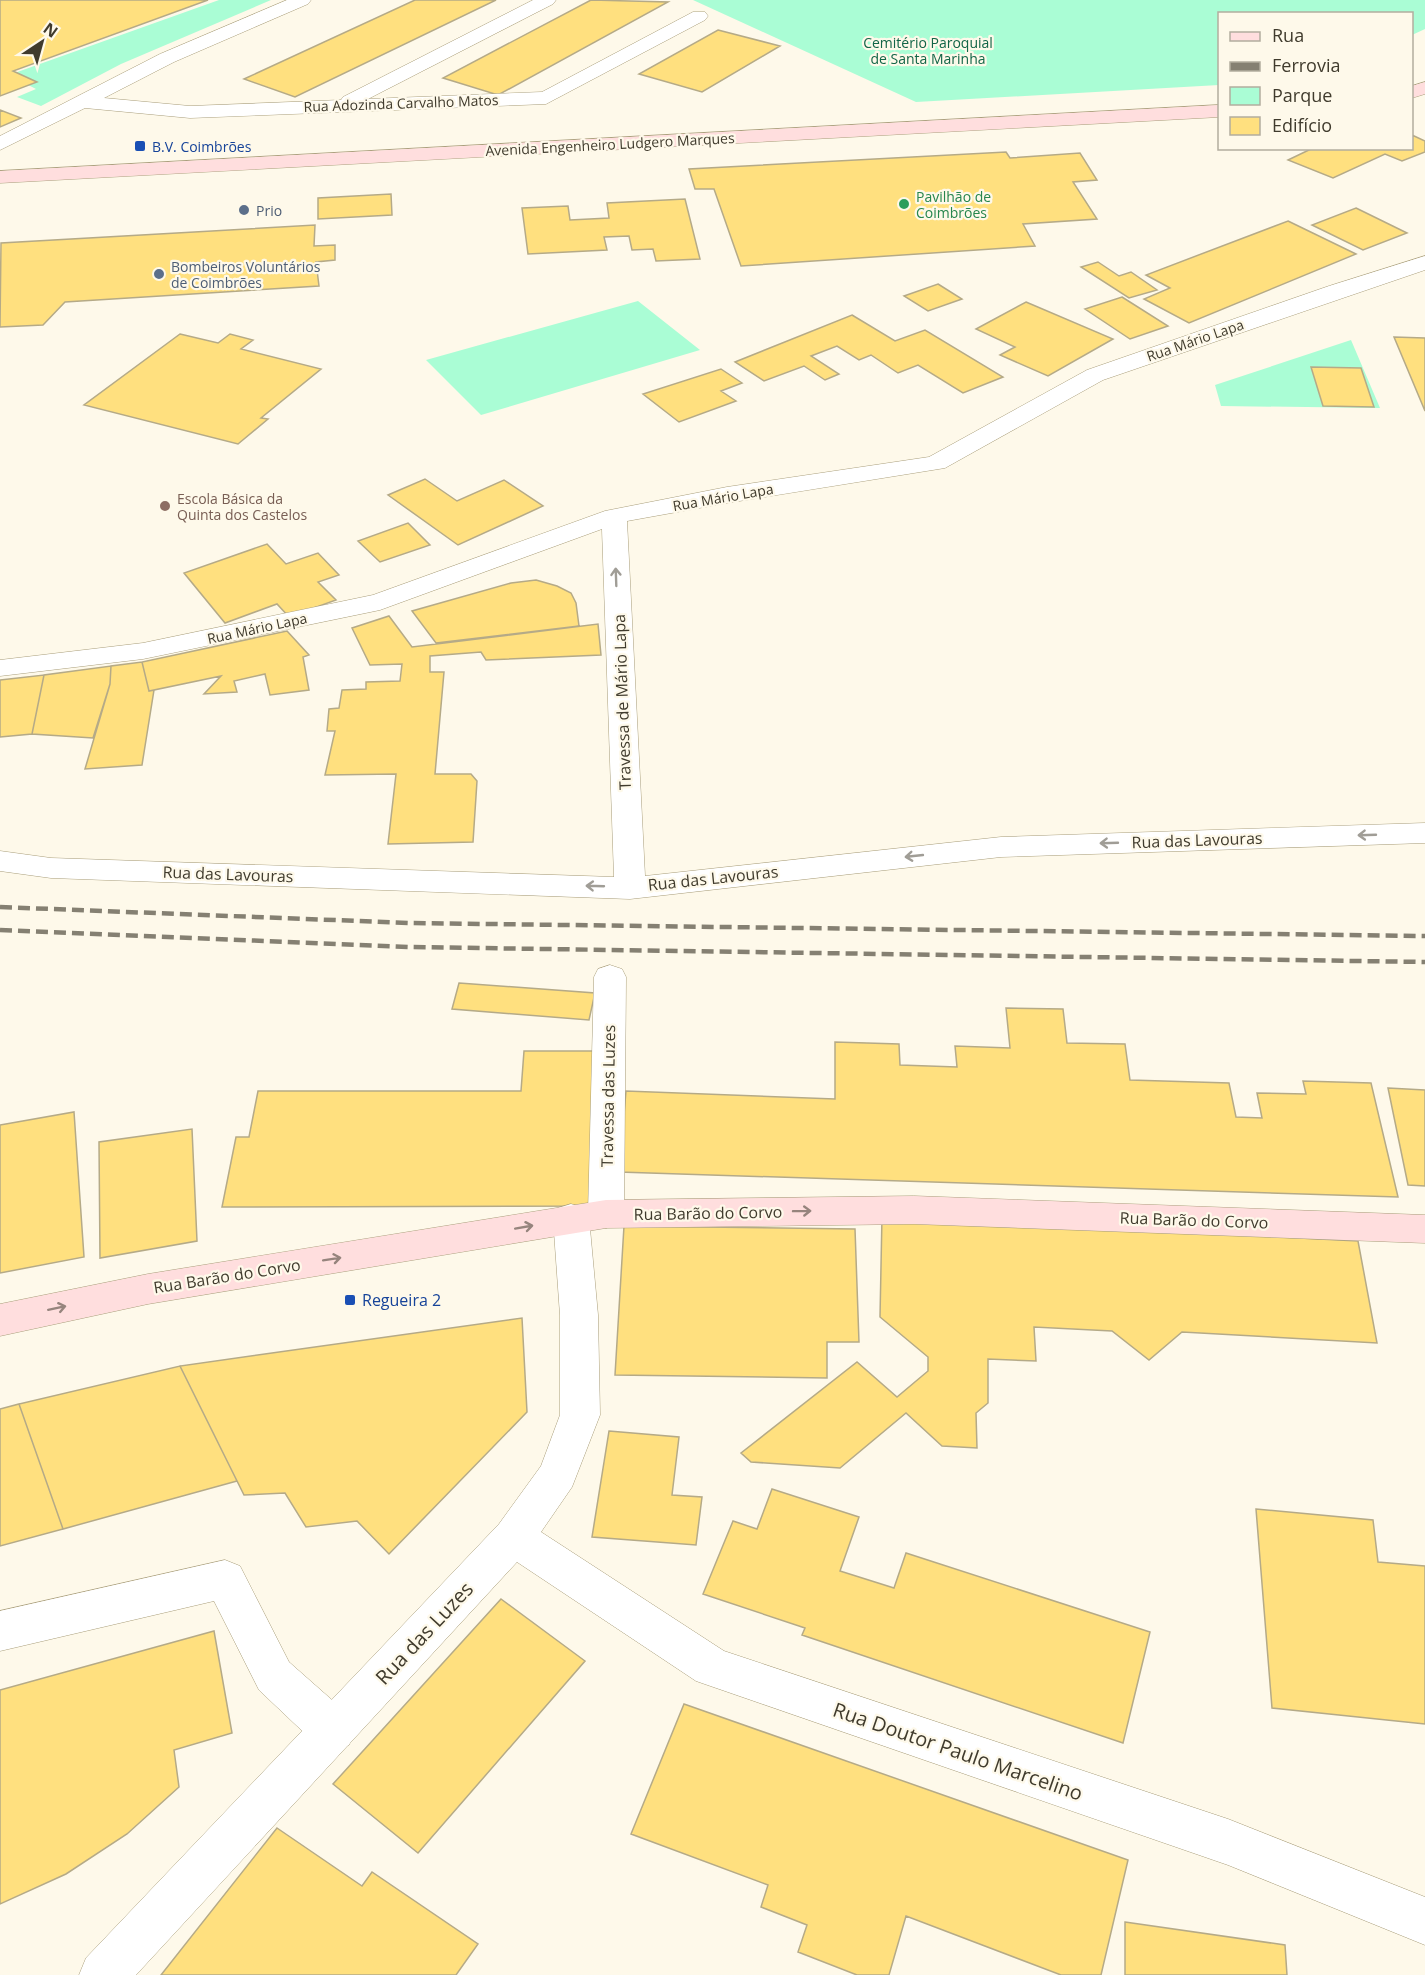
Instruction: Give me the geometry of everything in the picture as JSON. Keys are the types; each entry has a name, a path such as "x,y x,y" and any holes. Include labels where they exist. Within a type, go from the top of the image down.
{"main road":[{"name":"Avenida Engenheiro Ludgero Marques","path":"0,177 1218,111"},
{"name":"Rua Barão do Corvo","path":"0,1320 148,1289 588,1216 914,1210 1425,1229"}],"street":[{"path":"0,144 167,58 302,0"},
{"path":"343,105 547,0"},
{"name":"Rua Adozinda Carvalho Matos","path":"83,102 190,112 546,98 699,16"},
{"name":"Rua Mário Lapa","path":"0,668 143,651 380,602 614,516 727,495 936,463 1095,375 1425,263"},
{"name":"Travessa de Mário Lapa","path":"614,516 630,888"},
{"name":"Rua das Lavouras","path":"0,861 51,868 630,888 1001,847 1425,833"},
{"name":"Travessa das Luzes","path":"588,1216 610,977"},
{"name":"Rua das Luzes","path":"103,1975 514,1537 558,1475 580,1414 579,1315 588,1216"},
{"name":"Rua Doutor Paulo Marcelino","path":"514,1537 711,1667 1227,1842 1425,1921"},
{"path":"0,1631 225,1579 274,1676 333,1730"}],"green space":[{"path":"219,0 271,0 121,64 41,106 17,97 36,89 9,75"},
{"name":"Cemitério Paroquial de Santa Marinha","path":"693,0 1425,0 1425,29 1413,35 1413,12 1218,12 1218,85 916,102"},
{"path":"638,301 700,350 481,415 426,360"},
{"path":"1351,340 1380,408 1221,406 1215,385"}],"building":[{"path":"0,0 208,0 13,71 37,82 0,96"},
{"path":"415,0 496,0 295,97 244,79"},
{"path":"591,0 668,2 498,95 443,78"},
{"path":"718,30 780,46 702,92 639,74"},
{"path":"0,110 21,118 0,127"},
{"path":"1413,135 1425,141 1425,152 1402,161 1385,154 1333,178 1288,160 1309,150 1413,150"},
{"name":"Pavilhão de Coimbrões","path":"1006,152 1010,158 1080,153 1097,180 1073,182 1097,219 1023,224 1035,246 741,266 714,189 695,189 689,169"},
{"path":"391,194 392,215 318,219 318,198"},
{"path":"685,199 700,259 656,261 653,249 632,250 629,236 604,237 607,250 528,254 522,208 568,206 570,220 609,218 607,203"},
{"path":"1356,208 1407,233 1363,250 1312,225"},
{"path":"1288,221 1356,254 1189,323 1144,299 1170,288 1146,275"},
{"name":"Bombeiros Voluntários de Coimbrões","path":"315,225 314,246 335,245 335,260 316,262 319,286 65,302 43,325 0,327 1,243"},
{"path":"1098,262 1119,276 1131,272 1157,290 1129,298 1081,267"},
{"path":"938,284 962,299 928,311 904,296"},
{"path":"1122,297 1168,326 1130,339 1085,309"},
{"path":"1026,302 1113,339 1048,376 1000,355 1015,347 976,329"},
{"path":"852,315 895,341 925,330 1003,377 963,393 918,365 898,373 871,355 859,360 837,346 811,356 839,374 825,380 804,366 764,381 735,362"},
{"path":"180,334 218,343 230,334 253,340 241,349 321,369 261,418 268,419 238,444 84,405"},
{"path":"1394,337 1425,338 1425,411"},
{"path":"1311,367 1361,368 1374,407 1323,406"},
{"path":"721,369 742,383 721,391 736,401 679,422 643,394"},
{"path":"425,479 457,501 504,480 543,506 458,545 388,495"},
{"path":"408,523 430,545 380,562 358,541"},
{"path":"267,544 286,564 318,553 339,575 318,582 336,600 289,617 277,604 225,623 184,573"},
{"path":"536,580 571,593 576,603 579,626 436,643 412,611 511,583"},
{"path":"389,616 412,647 598,624 601,655 486,660 481,652 430,656 430,672 444,672 435,774 471,774 477,781 473,842 388,844 396,774 325,775 335,731 327,731 329,709 339,708 342,690 366,689 366,682 400,681 402,664 370,665 352,628"},
{"path":"287,631 309,655 303,657 309,690 270,695 265,674 234,681 237,692 204,694 221,676 149,691 142,662"},
{"path":"142,662 149,691 154,690 142,765 85,769 110,684 111,666"},
{"path":"111,666 110,684 93,738 32,734 44,675"},
{"path":"44,675 32,734 0,737 0,680"},
{"path":"459,983 595,993 589,1020 452,1009"},
{"path":"1006,1008 1063,1009 1067,1043 1125,1044 1130,1080 1229,1083 1236,1117 1262,1118 1257,1093 1306,1094 1303,1081 1371,1083 1398,1197 619,1172 626,1091 835,1099 835,1042 899,1044 900,1065 957,1067 955,1046 1010,1048"},
{"path":"524,1051 598,1051 592,1206 222,1207 236,1137 249,1137 258,1091 521,1091"},
{"path":"1388,1088 1425,1090 1425,1186 1408,1185"},
{"path":"74,1112 84,1257 0,1273 0,1125"},
{"path":"192,1129 197,1241 100,1258 99,1142"},
{"path":"882,1216 1358,1241 1377,1343 1182,1332 1149,1360 1112,1331 1034,1327 1036,1361 988,1359 988,1403 976,1413 977,1448 942,1446 906,1413 840,1468 751,1462 741,1453 857,1362 897,1397 928,1371 928,1357 880,1317"},
{"path":"624,1226 855,1229 859,1342 827,1342 827,1378 615,1375"},
{"path":"522,1318 527,1412 389,1554 357,1521 306,1527 285,1493 244,1495 180,1366"},
{"path":"180,1366 237,1481 63,1529 19,1404"},
{"path":"19,1404 63,1529 0,1546 0,1409"},
{"path":"609,1431 679,1437 672,1495 702,1497 696,1545 592,1537"},
{"path":"772,1489 859,1517 840,1571 894,1588 906,1553 1150,1632 1123,1743 802,1635 805,1628 703,1594 733,1521 757,1529"},
{"path":"1256,1509 1373,1520 1378,1562 1425,1566 1425,1724 1272,1708"},
{"path":"501,1599 585,1661 418,1853 333,1784"},
{"path":"214,1631 232,1733 174,1750 179,1787 127,1834 66,1874 0,1904 0,1690"},
{"path":"684,1704 1128,1860 1101,1975 1061,1975 906,1916 889,1975 857,1975 798,1952 807,1925 761,1907 768,1885 631,1834"},
{"path":"277,1828 362,1886 372,1872 478,1944 456,1975 161,1975"},
{"path":"1125,1922 1285,1945 1287,1975 1125,1975"}],"railway":[{"path":"0,907 410,923 1425,936"},
{"path":"0,930 410,947 1425,962"}],"place":[{"name":"B.V. Coimbrões","path":"140,146"},
{"name":"Pavilhão de Coimbrões","path":"904,204"},
{"name":"Prio","path":"244,210"},
{"name":"Bombeiros Voluntários de Coimbrões","path":"159,274"},
{"name":"Escola Básica da Quinta dos Castelos","path":"165,506"},
{"name":"Regueira 2","path":"350,1300"}]}
